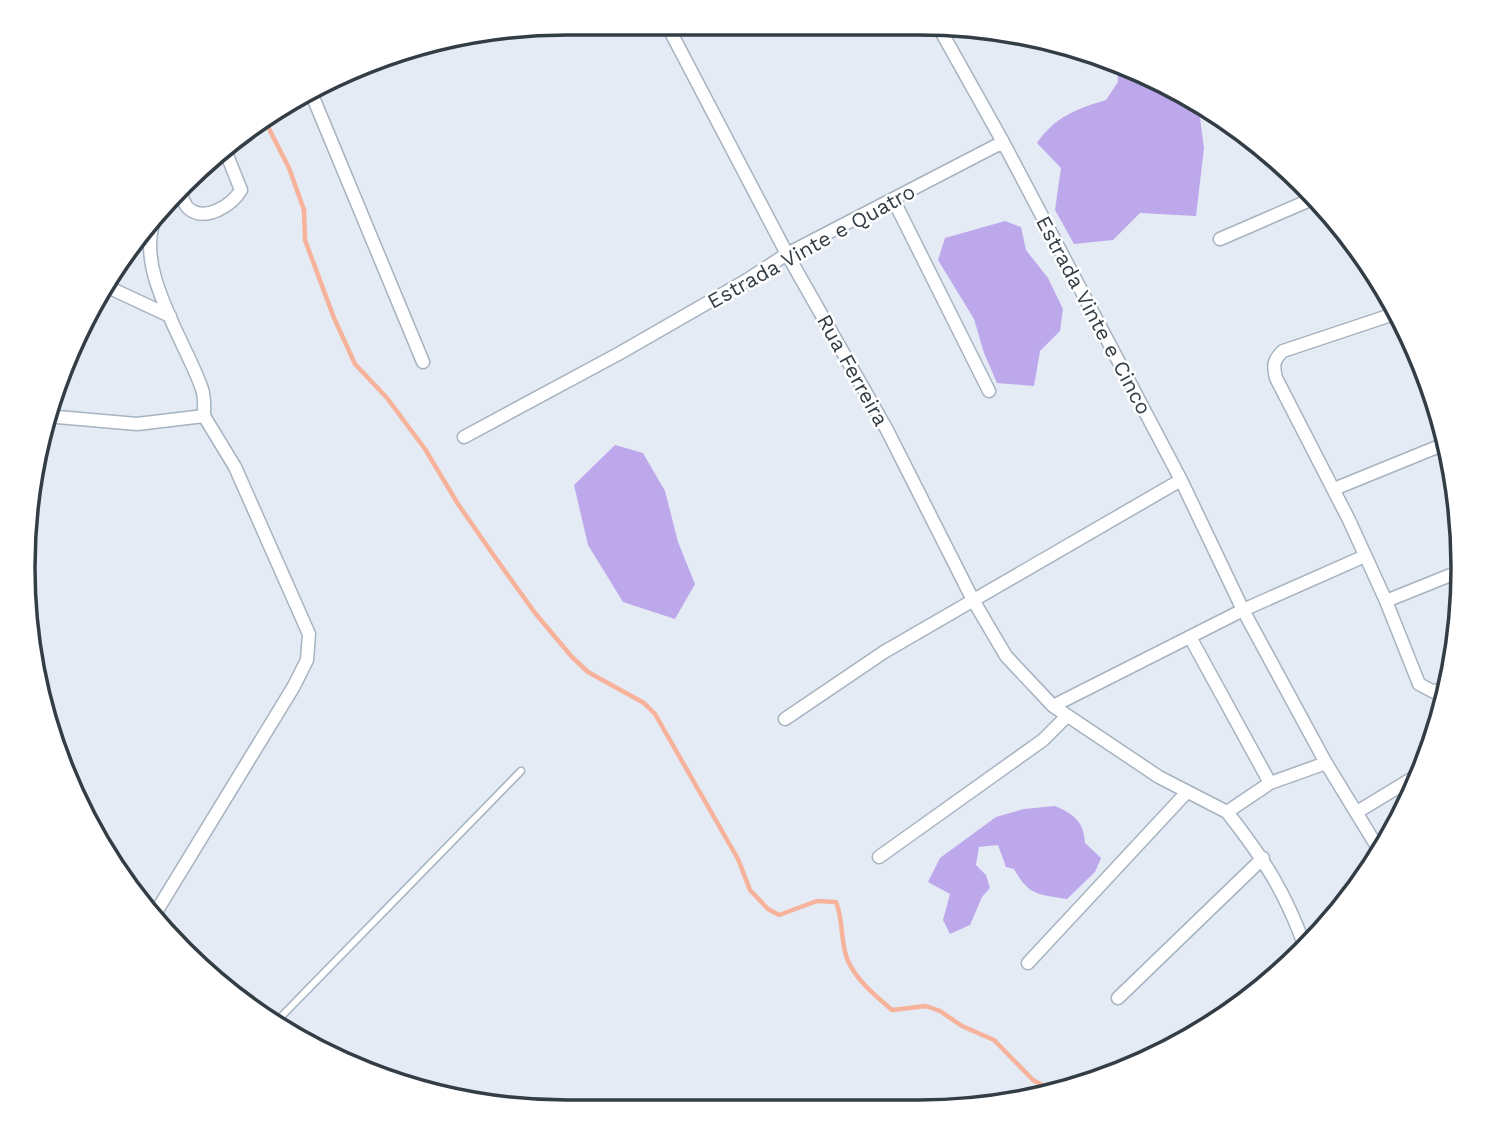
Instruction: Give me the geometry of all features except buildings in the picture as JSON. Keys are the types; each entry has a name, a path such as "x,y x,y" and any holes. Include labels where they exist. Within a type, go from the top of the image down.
{"street":[{"name":"Rua Ferreira","path":"673,35 787,254 887,430 973,600 1006,656 1053,706 1067,716 1159,777 1227,812"},
{"name":"Estrada Vinte e Cinco","path":"944,36 1003,142 1181,480 1243,610 1326,763 1375,842"},
{"path":"314,99 424,362"},
{"name":"Estrada Vinte e Quatro","path":"464,437 620,353 787,254 1003,142"},
{"path":"183,199 186,206 196,212 211,213 234,200 241,190 228,157"},
{"path":"893,199 989,391"},
{"path":"1220,239 1306,202"},
{"path":"150,237 154,272 203,391 204,416 240,478 309,634 306,660 294,686 158,908"},
{"path":"113,290 170,316"},
{"path":"1388,316 1283,351 1276,357 1273,367 1386,601 1419,684 1436,691"},
{"path":"57,417 137,424 204,416"},
{"path":"1334,489 1437,447"},
{"path":"785,719 884,652 1181,480"},
{"path":"1053,706 1243,610 1365,556"},
{"path":"1386,601 1451,575"},
{"path":"1190,637 1270,783"},
{"path":"878,857 1043,740 1067,716"},
{"path":"1301,937 1292,911 1263,858 1227,812 1270,783 1326,763"},
{"path":"1357,812 1405,783"},
{"path":"1028,963 1187,792"},
{"path":"1118,998 1263,858"}],"lane":[{"path":"282,1016 521,772"}],"shaded area":[{"path":"1118,74 1154,90 1200,116 1204,148 1196,216 1140,213 1113,240 1074,244 1055,210 1061,168 1037,143 1051,127 1067,115 1106,100 1118,82"},
{"path":"1005,221 1021,227 1026,250 1048,278 1063,309 1060,331 1040,351 1034,386 997,383 974,319 938,260 945,238"},
{"path":"615,445 643,453 665,491 678,542 695,584 675,619 623,602 588,545 574,485"},
{"path":"1055,806 1077,820 1083,829 1085,843 1101,858 1095,872 1067,899 1049,896 1030,889 1014,869 1006,867 998,845 979,847 976,865 986,875 990,888 982,897 970,925 950,934 943,920 950,894 928,882 940,858 996,817 1024,809"}],"waterway":[{"path":"268,128 289,168 304,210 305,240 334,318 355,364 387,398 425,449 492,553 535,613 572,657 588,672 644,703 655,714 738,859 750,890 768,909 779,915 817,901 836,902 848,961 873,994 892,1010 926,1006 994,1040 1033,1080 1042,1085"}]}
